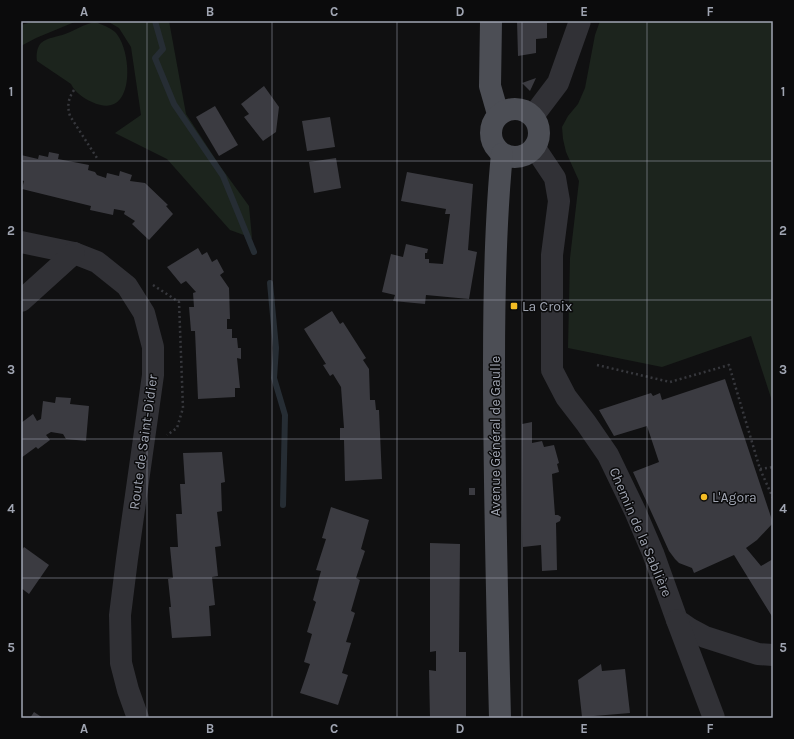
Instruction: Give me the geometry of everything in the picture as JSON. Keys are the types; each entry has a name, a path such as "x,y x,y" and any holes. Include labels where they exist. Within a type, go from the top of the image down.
{"main road":[{"path":"491,21 490,86 498,114"},
{"path":"518,108 533,116 538,126 539,134 535,148 529,153 521,157 510,157 502,154 494,146 491,138 491,128 493,121 498,114 510,109 518,108"},
{"name":"Avenue Général de Gaulle","path":"500,718 494,444 494,304 498,189 502,154"}],"street":[{"path":"533,116 558,83 580,21"},
{"name":"Chemin de la Sablière","path":"535,148 555,178 558,201 552,255 552,370 566,396 608,455 638,518 653,553 677,620 706,712"},
{"name":"Route de Saint-Didier","path":"21,242 74,253 97,262 127,286 144,313 153,347 153,375 120,615 121,663 128,690 138,718"},
{"path":"21,301 74,253"},
{"path":"677,620 705,637 758,654 773,655"}],"path":[{"path":"74,90 68,100 70,116 97,158"},
{"path":"597,365 670,382 729,366 760,469 773,498"},
{"path":"760,469 773,467"}],"shaded area":[{"path":"35,21 77,21 21,46 21,25"},
{"path":"107,21 169,21 186,114 220,166 249,206 252,238 230,230 167,159 115,133 141,115 131,47 119,28"},
{"path":"600,21 773,21 773,404 751,336 662,367 568,348 570,258 579,181 566,152 562,127 568,116 578,104 585,88 595,35"},
{"path":"95,22 108,27 115,32 121,41 125,53 127,68 127,82 123,94 117,102 106,106 85,99 71,84 37,61 38,49 41,43 50,38 65,34"}],"building":[{"path":"517,21 553,21 547,23 547,38 536,39 536,53 518,56"},
{"path":"536,78 530,91 522,83"},
{"path":"264,86 279,107 276,132 263,141 244,117 249,114 241,104"},
{"path":"215,106 238,145 219,156 196,117"},
{"path":"330,117 335,147 307,151 302,121"},
{"path":"49,152 59,154 58,159 89,165 88,170 106,178 107,173 119,176 120,171 132,175 130,181 145,183 168,205 166,206 173,214 149,240 132,224 135,221 124,214 125,211 114,209 113,215 90,210 91,206 22,189 24,181 21,180 21,155 38,159 39,155 48,157"},
{"path":"336,158 341,188 314,193 309,162"},
{"path":"407,172 473,184 468,250 477,252 469,299 426,295 425,304 393,301 395,295 382,292 391,254 403,257 406,244 428,249 427,253 425,253 425,259 429,259 429,263 443,264 450,214 445,214 446,209 401,201"},
{"path":"198,248 202,255 207,252 212,262 217,259 224,272 220,275 229,288 230,319 227,319 227,329 232,329 232,338 237,338 238,348 241,348 241,359 237,358 240,388 235,388 235,397 198,399 195,331 191,331 189,307 194,307 193,293 196,292 186,281 181,284 167,267"},
{"path":"332,311 340,324 343,322 366,358 363,360 369,369 370,400 375,400 376,410 379,410 382,479 345,481 344,440 340,440 340,428 344,428 341,387 333,374 330,376 323,365 326,364 304,329"},
{"name":"L'Agora","path":"725,379 773,523 757,540 746,548 761,566 773,559 773,618 734,555 694,573 692,568 679,563 675,559 669,551 633,472 659,462 647,426 614,436 599,410 651,393 653,396 660,393 662,400"},
{"path":"56,397 71,398 70,404 89,406 86,441 66,439 63,434 51,432 46,435 50,440 38,449 36,447 21,458 21,423 33,414 37,421 41,419 43,401 55,403"},
{"path":"532,422 532,443 542,441 544,447 554,445 559,463 557,464 559,472 552,474 555,515 561,517 560,521 556,523 557,570 542,571 541,545 523,547 522,424"},
{"path":"222,452 225,482 221,483 222,511 217,512 221,546 215,547 218,576 212,577 215,605 209,606 211,636 172,638 168,579 173,578 170,547 178,547 176,514 182,514 180,484 185,484 183,453"},
{"path":"469,488 475,488 475,495 469,495"},
{"path":"331,507 369,520 361,549 365,551 356,578 360,580 351,611 355,613 346,642 351,643 342,673 348,675 338,705 300,693 310,664 304,662 312,634 307,632 316,602 313,600 321,571 316,570 326,539 322,538"},
{"path":"430,543 460,544 459,652 466,652 466,718 430,718 429,670 436,671 436,651 430,652"},
{"path":"24,547 49,565 29,594 21,588 21,552"},
{"path":"601,664 602,671 625,669 630,713 582,717 578,680"},
{"path":"34,712 43,718 30,718"}],"waterway":[{"path":"155,21 163,49 155,58 174,104 223,176 254,252"},
{"path":"270,283 276,348 274,378 285,415 283,505"}],"place":[{"name":"La Croix","path":"514,306"},
{"name":"L'Agora","path":"704,497"}]}
